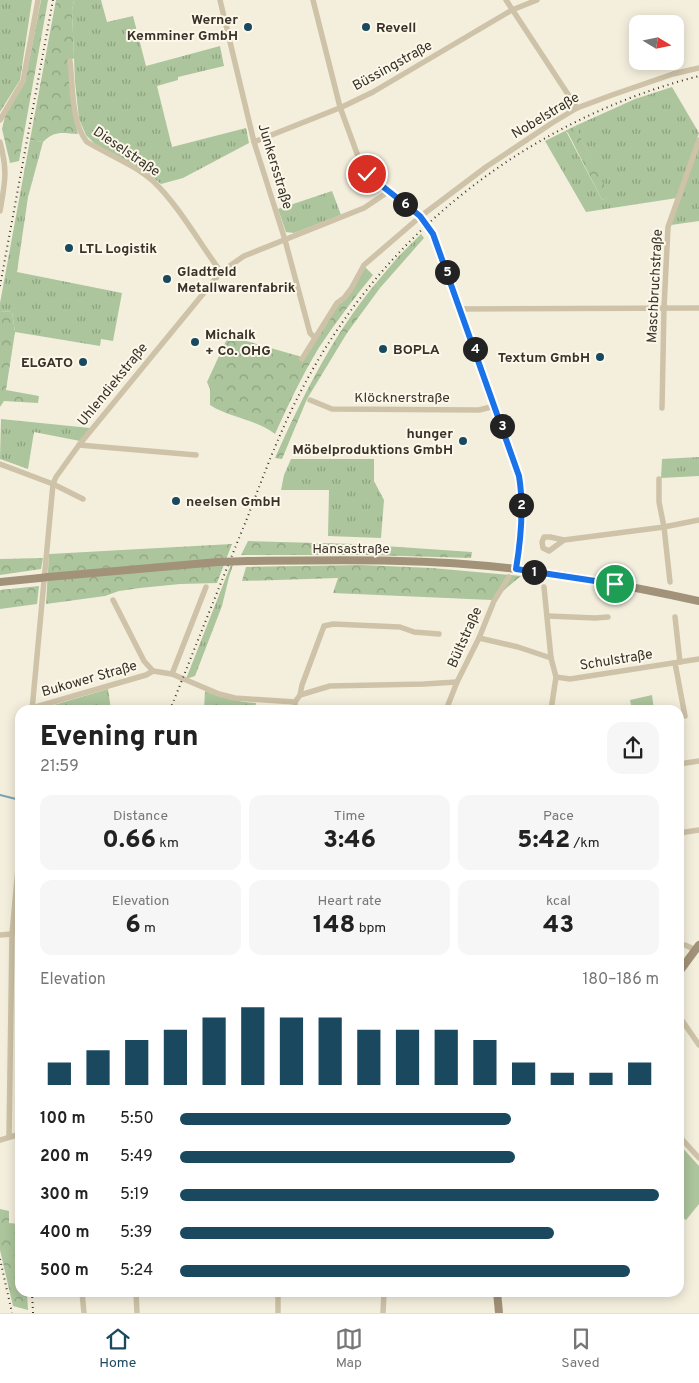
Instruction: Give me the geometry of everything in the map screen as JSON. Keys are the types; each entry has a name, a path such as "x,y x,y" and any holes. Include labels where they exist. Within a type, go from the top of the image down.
{"main road":[{"name":"Hansastraße","path":"0,582 218,562 365,560 516,569 615,584 699,601"},
{"path":"684,965 697,947"},
{"path":"497,1297 499,1313"}],"street":[{"path":"0,120 23,81 38,0"},
{"name":"Junkersstraße","path":"220,0 254,142 285,240 310,333 314,337"},
{"path":"313,0 340,108 359,159 367,174 420,216 433,234 495,406 519,476 521,489 521,542 516,569"},
{"path":"506,0 577,108"},
{"name":"Büssingstraße","path":"254,142 340,108 373,92 512,10 537,0"},
{"name":"Dieselstraße","path":"70,61 76,121 83,137 87,142 140,172 153,182 168,199 220,272"},
{"name":"Nobelstraße","path":"302,359 337,303 351,289 364,265 420,216 486,167 577,108 673,74 699,68"},
{"name":"Maschbruchstraße","path":"662,408 668,226 699,140"},
{"path":"0,142 6,163 6,177 0,211"},
{"name":"Uhlendiekstraße","path":"32,705 53,484 56,477 79,444 220,272 244,256 364,208 388,192"},
{"path":"460,309 699,308"},
{"name":"Klöcknerstraße","path":"310,400 332,409 479,410 495,406"},
{"path":"79,444 196,455"},
{"path":"0,464 53,484 83,499"},
{"path":"659,479 659,502 664,527 670,582"},
{"path":"564,540 664,527 699,520"},
{"name":"Bültstraße","path":"448,705 494,601 509,578"},
{"path":"172,674 206,587"},
{"path":"544,587 552,661 556,677 552,705"},
{"path":"113,600 144,661 153,671 172,674 219,694 235,698 295,702 300,695 324,626 333,624 400,627 414,632 440,634"},
{"path":"548,616 608,617"},
{"path":"675,617 677,662 683,705"},
{"path":"479,638 518,647 552,661"},
{"name":"Schulstraße","path":"556,677 570,679 699,659"},
{"name":"Bukower Straße","path":"45,705 146,675 153,671"},
{"path":"300,695 330,686 458,682"},
{"path":"684,763 699,761"},
{"path":"684,832 699,830"},
{"path":"9,1138 12,934 15,901"},
{"path":"0,935 12,934"},
{"path":"684,945 697,947"},
{"path":"684,1023 699,1045"},
{"path":"0,1140 15,1136"},
{"path":"684,1142 699,1158"},
{"path":"82,1297 84,1313"},
{"path":"136,1297 137,1313"},
{"path":"278,1297 278,1313"},
{"path":"383,1313 384,1297"}],"green space":[{"path":"0,0 32,0 20,80 0,112"},
{"path":"41,0 48,0 19,161 10,163 2,129 5,116 25,82"},
{"path":"56,0 74,0 72,11 74,58 69,62 78,134 55,134 43,142 30,140"},
{"path":"74,0 101,0 107,22 133,16 146,66 220,46 224,66 178,77 178,80 157,86 172,147 246,128 249,143 183,178 161,184 146,172 95,144 86,135 79,119 75,82 72,11"},
{"path":"672,87 699,133 677,198 586,212 545,141 565,131 567,133 602,200 609,197 575,126 635,99"},
{"path":"575,126 610,197 602,200 568,133 565,131"},
{"path":"30,140 43,142 28,197 17,272 122,293 113,341 101,339 100,346 15,332 12,312 0,311"},
{"path":"699,146 699,221 671,225"},
{"path":"332,191 341,215 294,233 286,232 278,209"},
{"path":"421,234 424,238 380,288 376,283"},
{"path":"365,267 373,275 318,349 295,391 275,434 260,425 210,405 210,389 207,382 231,330 239,333 243,340 302,357"},
{"path":"376,283 380,288 347,333 307,399 282,459 275,458 296,412 332,345"},
{"path":"0,311 12,312 15,332 6,390 39,396 38,403 4,401 0,407"},
{"path":"1,419 90,428 80,441 34,432 28,469 0,459"},
{"path":"699,457 699,476 661,478 662,459"},
{"path":"291,459 374,459 374,481 384,500 381,538 328,536 329,490 281,490 284,475"},
{"path":"248,541 355,544 472,552 471,558 368,555 241,555"},
{"path":"232,544 217,583 140,588 119,591 105,596 46,604 49,554"},
{"path":"43,558 41,569 0,575 0,559"},
{"path":"232,562 234,562 222,606 195,676 186,679"},
{"path":"361,565 432,568 521,576 492,600 333,593 338,578 242,581 246,567"},
{"path":"39,586 37,604 0,609 0,590"},
{"path":"108,689 110,705 54,705"},
{"path":"205,691 230,699 256,703 256,705 204,705"},
{"path":"652,695 653,705 631,705 630,700"},
{"path":"684,1150 699,1166 699,1204 686,1220 684,1219"},
{"path":"0,1209 9,1211 9,1223 15,1224 15,1297 27,1297 28,1310 13,1306 0,1250"}],"waterway":[{"path":"0,795 15,799"}],"railway":[{"path":"0,286 53,0"},
{"path":"172,705 293,406 334,334 373,282 417,234 466,191 519,154 576,122 636,96 699,76"},
{"path":"0,1259 12,1313"},
{"path":"32,1297 33,1313"}],"place":[{"name":"Werner Kemminer GmbH","path":"248,27"},
{"name":"Revell","path":"366,27"},
{"name":"LTL Logistik","path":"69,248"},
{"name":"Gladtfeld Metallwarenfabrik","path":"167,279"},
{"name":"Michalk + Co. OHG","path":"195,342"},
{"name":"BOPLA","path":"383,349"},
{"name":"Textum GmbH","path":"600,357"},
{"name":"ELGATO","path":"83,362"},
{"name":"hunger Möbelproduktions GmbH","path":"463,441"},
{"name":"neelsen GmbH","path":"176,501"}],"route":[{"path":"367,174 420,216 427,223 433,234 519,476 521,489 521,542 516,569 615,584"}]}
